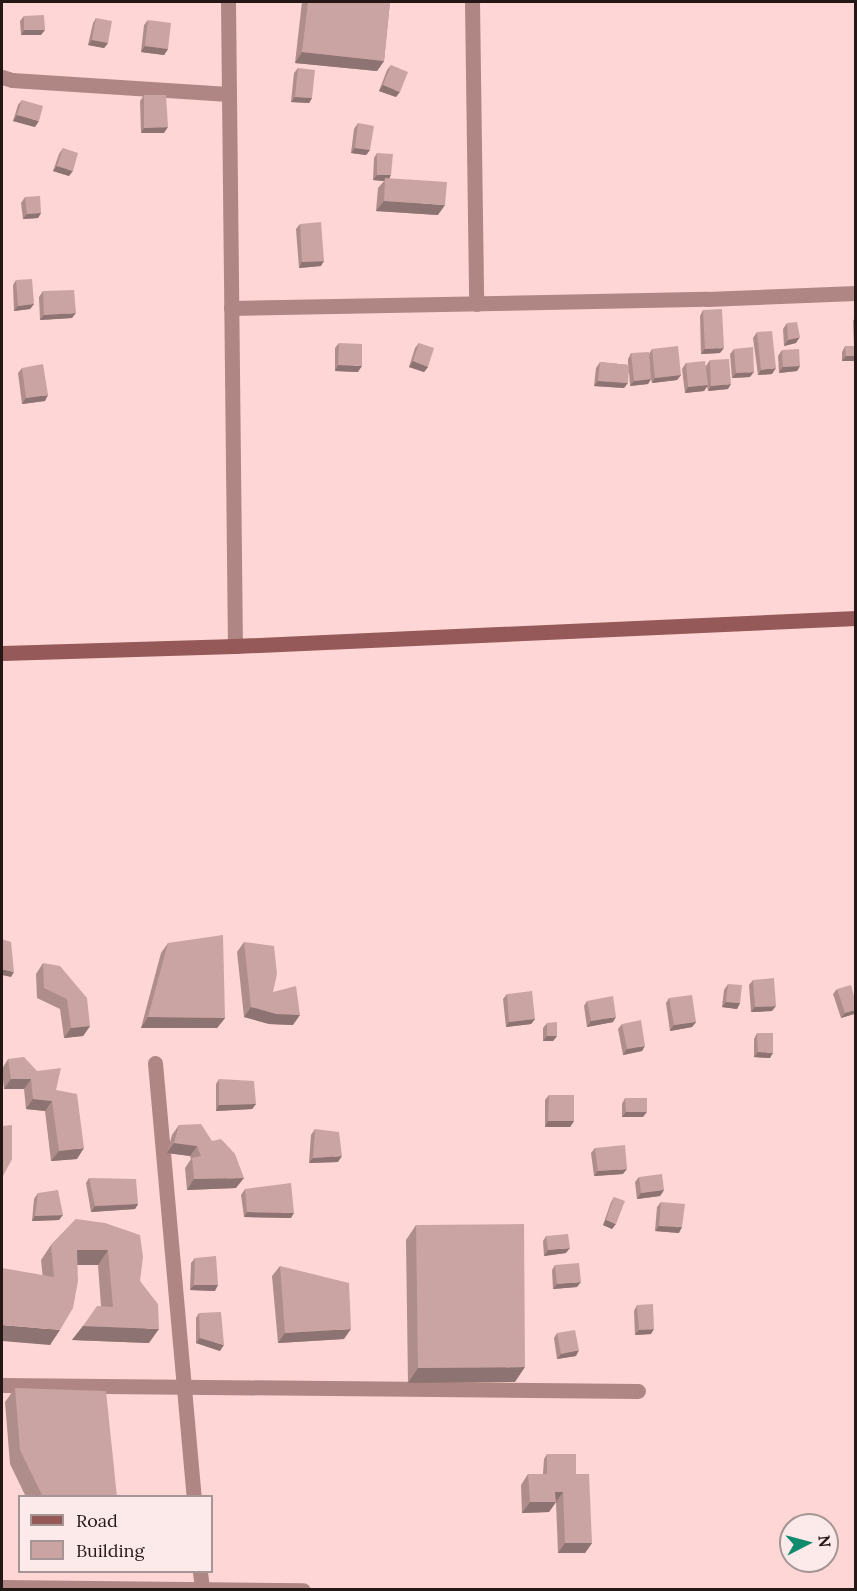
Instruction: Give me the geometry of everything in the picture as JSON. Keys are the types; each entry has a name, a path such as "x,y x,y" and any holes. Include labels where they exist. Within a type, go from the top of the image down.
{"street":[{"path":"228,2 235,646"},
{"path":"472,2 476,304"},
{"path":"2,77 12,80 229,94"},
{"path":"231,308 476,304 855,293"},
{"path":"2,653 235,646 855,618"},
{"path":"155,1063 194,1495"},
{"path":"2,1385 638,1391"},
{"path":"200,1573 202,1589"},
{"path":"2,1587 303,1590"}],"building":[{"path":"308,2 390,2 384,61 302,52"},
{"path":"44,15 45,30 24,30 24,16"},
{"path":"96,18 112,21 108,43 92,40"},
{"path":"148,20 171,23 168,49 145,46"},
{"path":"391,65 408,72 400,92 383,85"},
{"path":"298,68 315,70 312,98 295,97"},
{"path":"144,95 166,95 168,127 144,128"},
{"path":"22,100 43,106 39,121 17,115"},
{"path":"358,123 374,126 370,150 355,148"},
{"path":"63,148 78,153 73,171 57,166"},
{"path":"377,153 393,154 391,175 377,175"},
{"path":"385,178 447,182 445,205 384,201"},
{"path":"40,196 41,213 27,214 25,197"},
{"path":"321,222 324,261 302,262 300,224"},
{"path":"32,279 34,304 18,306 16,280"},
{"path":"74,290 76,313 44,315 43,291"},
{"path":"722,309 724,348 705,349 703,310"},
{"path":"797,322 800,337 788,340 787,323"},
{"path":"772,331 776,368 761,370 757,332"},
{"path":"339,343 362,344 362,366 338,365"},
{"path":"419,343 434,348 428,367 413,361"},
{"path":"678,346 681,375 655,378 652,349"},
{"path":"845,346 855,346 855,356 846,356"},
{"path":"753,347 754,372 736,373 734,349"},
{"path":"799,349 800,366 783,367 782,350"},
{"path":"649,352 651,379 634,381 631,353"},
{"path":"729,359 731,384 711,386 710,360"},
{"path":"705,361 708,385 688,387 686,363"},
{"path":"600,362 629,365 628,383 598,381"},
{"path":"43,364 48,395 26,398 22,368"},
{"path":"223,935 225,1018 148,1017 168,943"},
{"path":"2,939 11,942 14,972 2,969"},
{"path":"244,942 274,946 277,974 273,992 296,986 300,1015 276,1014 251,1007"},
{"path":"43,963 60,966 87,998 90,1026 71,1028 67,999 44,988"},
{"path":"774,978 776,1006 755,1007 753,980"},
{"path":"728,984 742,985 740,1003 726,1002"},
{"path":"851,985 855,1010 845,1013 837,989"},
{"path":"532,991 535,1019 509,1022 507,994"},
{"path":"692,995 696,1022 674,1025 669,998"},
{"path":"613,996 616,1017 591,1021 587,1001"},
{"path":"641,1020 645,1046 627,1049 622,1024"},
{"path":"557,1022 557,1036 547,1036 547,1023"},
{"path":"757,1033 773,1033 773,1053 758,1052"},
{"path":"24,1057 37,1071 61,1068 56,1090 77,1094 84,1148 59,1151 52,1101 33,1099 31,1079 11,1079 8,1059"},
{"path":"219,1079 254,1081 256,1104 219,1105"},
{"path":"549,1095 574,1095 574,1121 548,1121"},
{"path":"625,1098 647,1098 647,1112 626,1112"},
{"path":"201,1124 212,1141 221,1139 235,1154 244,1178 194,1179 192,1158 201,1156 197,1146 174,1143 179,1125"},
{"path":"12,1125 12,1159 2,1178 2,1126"},
{"path":"315,1129 339,1132 342,1156 313,1158"},
{"path":"625,1145 627,1169 598,1171 595,1148"},
{"path":"662,1174 664,1190 641,1193 639,1177"},
{"path":"89,1178 136,1179 138,1204 95,1206"},
{"path":"291,1183 294,1213 247,1212 245,1189"},
{"path":"58,1190 63,1215 35,1216 38,1193"},
{"path":"614,1197 625,1201 616,1224 606,1220"},
{"path":"661,1202 685,1204 682,1227 659,1226"},
{"path":"76,1219 105,1223 140,1235 143,1257 140,1281 158,1304 159,1329 83,1326 97,1306 113,1307 108,1250 77,1250 78,1281 73,1308 60,1330 2,1325 2,1268 54,1277 51,1245"},
{"path":"524,1224 525,1367 418,1368 416,1225"},
{"path":"568,1234 570,1248 548,1250 546,1236"},
{"path":"216,1256 218,1285 194,1285 195,1258"},
{"path":"579,1263 581,1282 557,1284 555,1265"},
{"path":"280,1266 349,1283 351,1329 285,1333"},
{"path":"653,1304 654,1329 639,1330 637,1305"},
{"path":"221,1312 224,1345 200,1338 199,1313"},
{"path":"575,1330 579,1350 561,1354 557,1333"},
{"path":"15,1388 106,1391 117,1495 42,1495 20,1450"},
{"path":"547,1454 576,1454 576,1474 547,1474"},
{"path":"528,1474 589,1474 592,1543 565,1543 563,1492 555,1492 556,1502 530,1502"}]}
